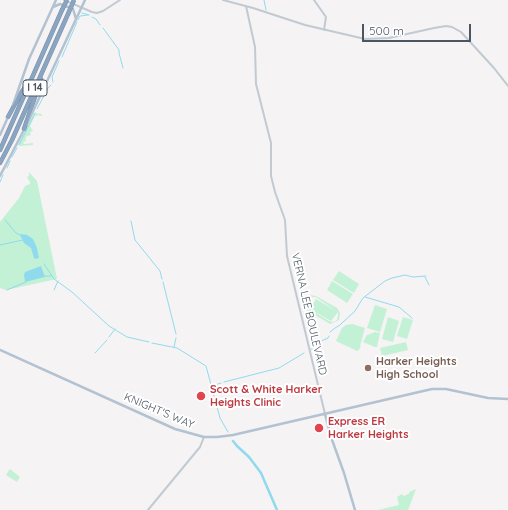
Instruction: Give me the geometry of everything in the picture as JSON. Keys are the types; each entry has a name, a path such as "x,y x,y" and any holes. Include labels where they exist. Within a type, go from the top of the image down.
{"highway":[{"name":"I 14","path":"0,150 67,0"},
{"name":"I 14","path":"0,163 74,0"},
{"path":"24,129 43,70"},
{"path":"8,117 21,93 35,72"}],"main road":[{"path":"0,136 29,59 56,0"},
{"path":"0,176 34,110 85,0"},
{"path":"52,7 60,4 73,9 76,20"},
{"name":"KNIGHT'S WAY","path":"0,350 175,429 212,438 233,436 417,392 437,389 451,389 488,398 508,400"},
{"path":"325,414 355,510"}],"street":[{"path":"64,0 93,12 100,12 120,0"},
{"path":"224,0 305,25 365,39 377,39 404,35 442,26 452,27 457,29 465,37 494,68 508,86"},
{"path":"314,0 326,17 324,30"},
{"name":"VERNA LEE BOULEVARD","path":"246,6 255,47 256,84 271,143 271,176 285,220 287,256 325,414"},
{"path":"148,510 200,447 204,437"}],"green space":[{"path":"34,113 42,115 35,116 30,126 33,131 30,132 31,135 27,136 25,140 27,141 23,142 24,144 33,143 33,145 20,146 18,144"},
{"path":"29,172 37,181 57,279 6,290 0,288 0,222 19,198 25,186 30,184 27,177 29,176"},
{"path":"339,271 359,284 354,293 333,280"},
{"path":"332,281 353,294 347,303 327,290"},
{"path":"310,295 316,296 337,308 340,313 339,320 330,324 305,309 305,300","holes":["311,297 316,297 337,312 316,299 310,309 331,321 338,312 337,320 333,322 329,321 308,308 306,302"]},
{"path":"375,305 387,309 380,332 367,328"},
{"path":"388,317 399,321 393,342 382,339"},
{"path":"403,317 413,320 407,339 397,336"},
{"path":"352,324 365,328 361,346 357,351 336,341 342,328 346,325"},
{"path":"375,332 380,333 377,347 363,342 367,335"},
{"path":"406,342 408,350 382,356 380,348"},
{"path":"10,469 20,477 17,482 6,475"},
{"path":"416,489 408,510 378,510 399,505 397,497 402,494 404,496"}],"water":[{"path":"20,235 27,235 33,239 39,258 34,258 31,248 24,243"},
{"path":"41,266 45,277 25,282 25,272"}],"waterway":[{"path":"264,0 266,10"},
{"path":"82,13 89,15"},
{"path":"78,20 80,16 88,15"},
{"path":"92,17 96,19 100,25"},
{"path":"62,57 77,22"},
{"path":"103,28 119,50 123,68"},
{"path":"53,82 52,77 59,61"},
{"path":"37,109 51,85"},
{"path":"19,145 35,113"},
{"path":"12,157 17,148"},
{"path":"7,168 10,161"},
{"path":"0,182 3,175"},
{"path":"5,220 16,233 20,235"},
{"path":"131,221 135,240 160,271 162,279"},
{"path":"0,245 23,240"},
{"path":"44,264 54,279 72,292 109,326 127,337 149,342"},
{"path":"330,332 355,311 363,298 385,281 405,275 413,277 426,276"},
{"path":"44,276 51,276"},
{"path":"425,277 429,285"},
{"path":"54,290 58,281"},
{"path":"7,290 26,282"},
{"path":"163,282 176,334"},
{"path":"365,297 399,307 412,318"},
{"path":"109,337 115,329"},
{"path":"311,349 314,349 319,342 328,338 329,336"},
{"path":"174,347 176,338"},
{"path":"95,353 107,340"},
{"path":"152,343 177,348 206,366 220,418 228,432"},
{"path":"224,382 279,368 304,353"},
{"path":"212,386 221,383"},
{"path":"233,441 249,457 261,473 277,510"}],"place":[{"name":"Harker Heights High School","path":"368,368"},
{"name":"Scott & White Harker Heights Clinic","path":"201,396"},
{"name":"Express ER Harker Heights","path":"319,428"}]}
